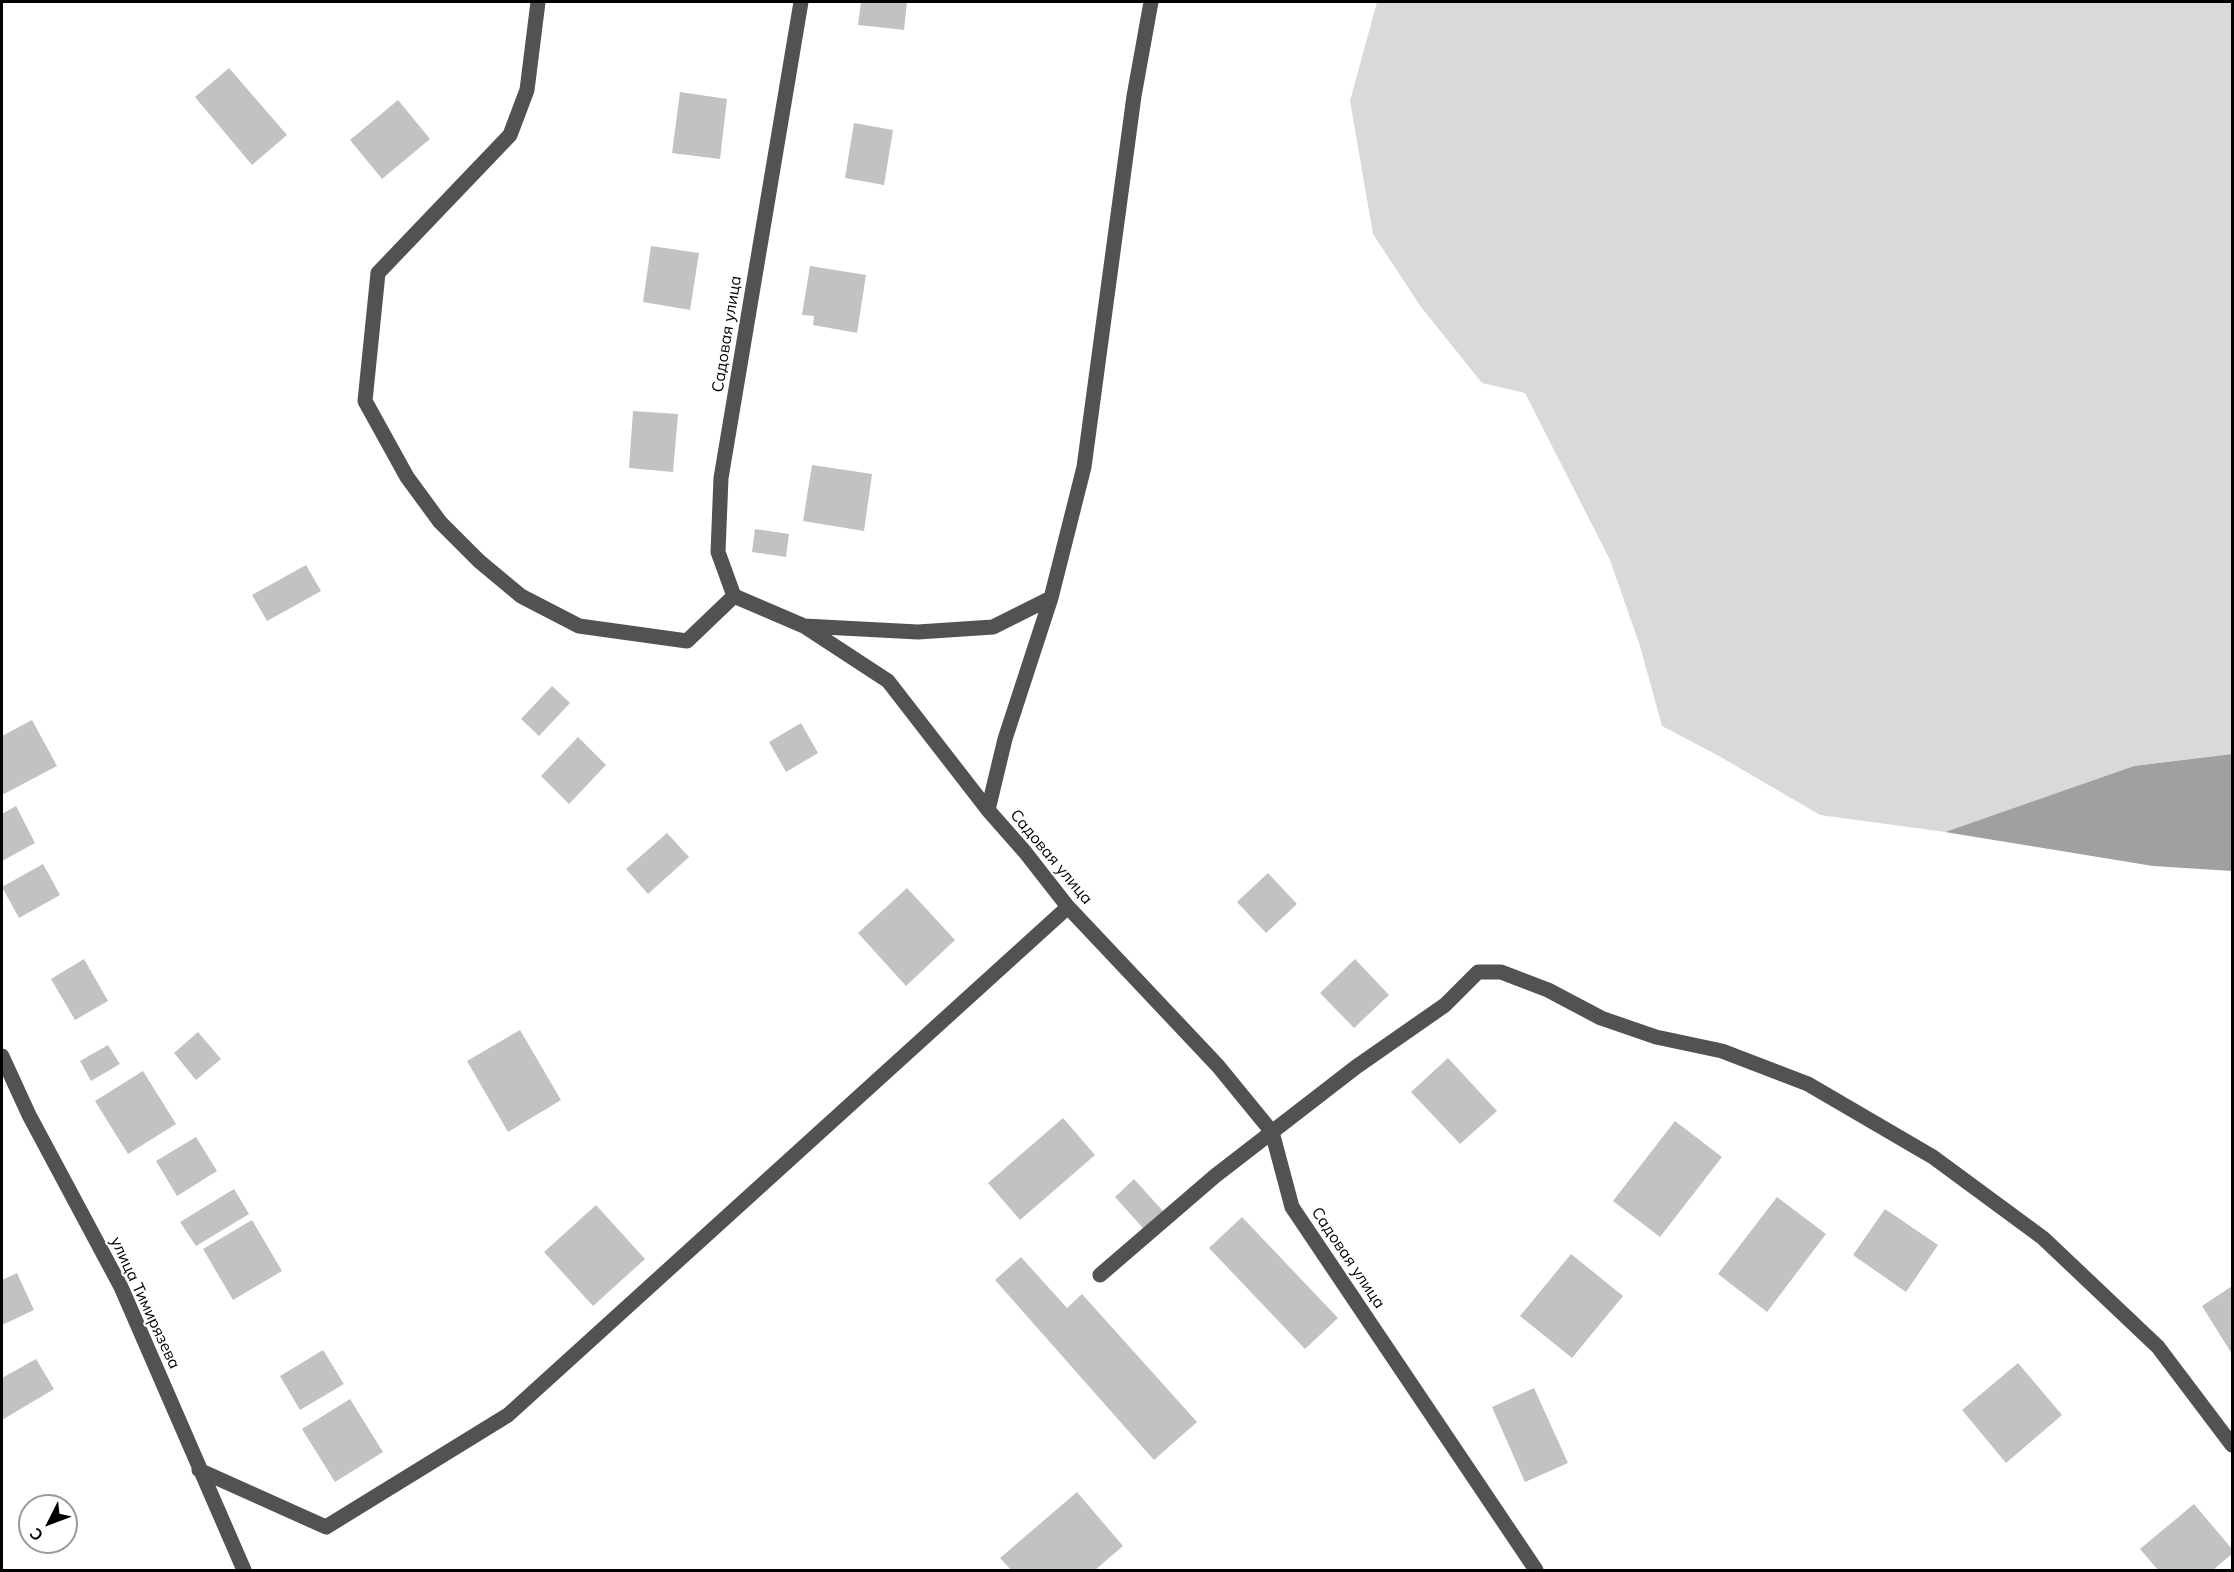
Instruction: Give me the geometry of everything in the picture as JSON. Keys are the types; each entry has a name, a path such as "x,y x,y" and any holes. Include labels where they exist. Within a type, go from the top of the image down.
{"street":[{"path":"538,2 526,90 510,135 378,273 365,401 407,477 440,522 479,561 521,596 579,626 687,641 734,596"},
{"name":"Садовая улица","path":"801,2 721,478 718,552 734,596 804,626 888,681 988,810 1025,852 1068,907 1218,1066 1272,1132 1292,1207 1536,1570"},
{"name":"Садовая улица","path":"988,810 1005,739 1050,598 1084,467 1134,96 1151,2"},
{"name":"Садовая улица","path":"804,626 918,632 993,627 1050,598"},
{"path":"199,1470 326,1527 508,1415 1068,907"},
{"path":"1100,1275 1215,1176 1356,1068 1444,1005 1478,972 1501,972 1548,990 1601,1018 1656,1037 1722,1051 1808,1084 1933,1156 2043,1238 2158,1347 2232,1445"},
{"name":"улица Тимирязева","path":"2,1056 29,1115 122,1287 244,1570"}],"shaded area":[{"path":"1377,2 2232,2 2232,754 2134,766 1945,832 1820,815 1719,756 1662,726 1640,646 1610,560 1525,393 1482,383 1421,307 1373,234 1350,101"},
{"path":"2232,754 2232,871 2153,866 1945,832 2134,766"}],"building":[{"path":"861,2 907,2 904,30 858,25"},
{"path":"229,68 287,135 252,165 195,97"},
{"path":"680,92 727,99 720,159 672,153"},
{"path":"398,100 430,139 382,179 350,140"},
{"path":"854,123 893,130 884,185 845,178"},
{"path":"651,246 699,253 690,310 643,302"},
{"path":"810,266 866,275 857,333 813,325 814,316 802,315"},
{"path":"633,411 678,414 673,472 629,468"},
{"path":"812,465 872,474 864,531 803,521"},
{"path":"755,529 789,534 786,557 752,552"},
{"path":"306,565 321,591 267,621 252,595"},
{"path":"552,686 570,703 539,736 521,719"},
{"path":"32,720 57,766 2,795 2,736"},
{"path":"801,723 818,753 786,772 769,742"},
{"path":"578,737 606,765 569,804 541,776"},
{"path":"16,806 35,843 2,861 2,814"},
{"path":"667,833 689,857 648,894 626,869"},
{"path":"43,864 60,895 19,918 2,887"},
{"path":"1268,873 1297,904 1266,933 1237,902"},
{"path":"907,888 955,940 906,986 858,933"},
{"path":"84,959 108,1001 75,1020 51,979"},
{"path":"1355,959 1389,995 1354,1028 1320,993"},
{"path":"520,1030 561,1100 508,1132 467,1061"},
{"path":"198,1032 221,1059 196,1080 174,1053"},
{"path":"108,1045 120,1064 91,1081 80,1061"},
{"path":"1448,1058 1497,1111 1460,1144 1411,1092"},
{"path":"143,1071 176,1124 128,1154 95,1101"},
{"path":"1063,1118 1095,1155 1020,1220 988,1183"},
{"path":"1675,1121 1722,1157 1660,1237 1613,1201"},
{"path":"196,1137 217,1171 177,1196 156,1161"},
{"path":"1134,1179 1171,1220 1151,1237 1115,1197"},
{"path":"234,1189 249,1214 196,1246 180,1222"},
{"path":"1777,1197 1826,1234 1767,1312 1718,1274"},
{"path":"596,1205 645,1259 593,1306 544,1252"},
{"path":"1885,1209 1938,1245 1906,1292 1853,1255"},
{"path":"1242,1217 1338,1318 1305,1349 1209,1248"},
{"path":"252,1220 282,1271 233,1300 203,1249"},
{"path":"1571,1254 1623,1296 1572,1358 1520,1316"},
{"path":"1021,1257 1067,1308 1082,1294 1197,1422 1154,1460 995,1280"},
{"path":"17,1273 34,1310 2,1325 2,1280"},
{"path":"2232,1286 2232,1354 2202,1306"},
{"path":"323,1350 344,1384 300,1410 280,1376"},
{"path":"36,1359 54,1389 2,1420 2,1378"},
{"path":"2018,1363 2062,1415 2006,1463 1962,1410"},
{"path":"1534,1388 1568,1463 1525,1482 1492,1407"},
{"path":"350,1399 383,1452 335,1482 302,1429"},
{"path":"1077,1492 1123,1546 1095,1570 1011,1570 1000,1558"},
{"path":"2194,1504 2232,1549 2232,1554 2213,1570 2158,1570 2140,1549"}]}
